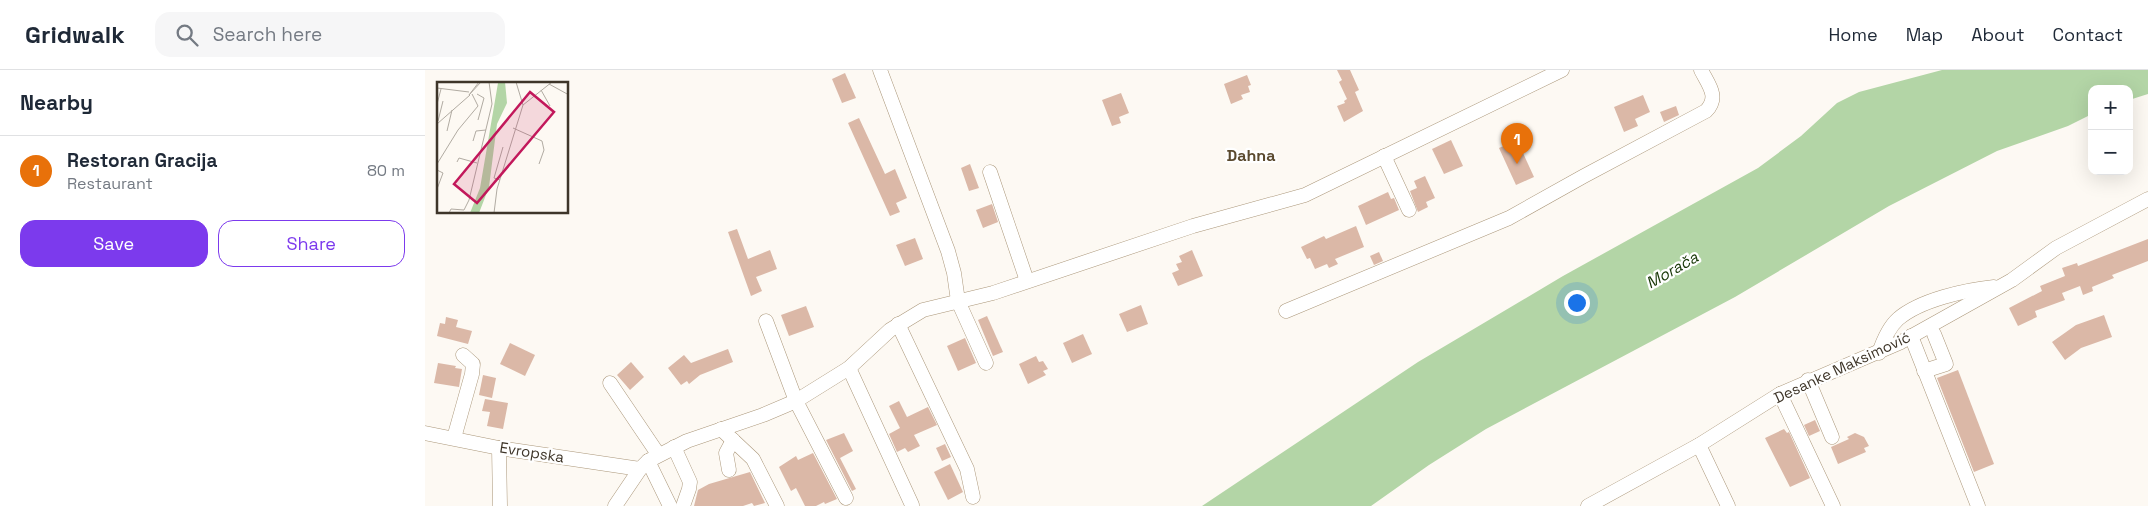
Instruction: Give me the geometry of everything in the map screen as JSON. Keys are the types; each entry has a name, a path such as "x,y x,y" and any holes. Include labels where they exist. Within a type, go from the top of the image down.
{"street":[{"path":"880,70 945,243 954,273 958,301 986,363"},
{"path":"615,506 649,461 674,447 796,401 849,368 898,324 923,310 993,293 1193,226 1305,195 1562,70"},
{"path":"1286,311 1509,218 1706,111 1711,106 1713,94 1701,70"},
{"path":"1384,156 1409,210"},
{"path":"991,172 1027,281"},
{"name":"Desanke Maksimović","path":"1588,506 1699,445 1780,394 1808,380 1879,353 1911,336 1998,287 2057,248 2148,199"},
{"path":"1879,353 1885,338 1897,320 1915,307 1975,289 1998,287"},
{"path":"766,321 796,401 846,498"},
{"path":"898,324 967,469 973,497"},
{"path":"1924,371 1946,364 1935,334"},
{"path":"1911,336 1978,506"},
{"path":"454,438 473,374 473,364 463,355"},
{"path":"849,368 912,505"},
{"path":"1808,380 1832,438"},
{"path":"610,383 670,506"},
{"path":"1780,394 1833,506"},
{"path":"721,429 753,459 777,506"},
{"name":"Evropska","path":"425,433 499,448 649,461"},
{"path":"729,470 727,453 733,440"},
{"path":"1699,445 1728,506"},
{"path":"674,447 689,482 683,506"},
{"path":"499,448 501,506"}],"water":[{"name":"Morača","path":"1942,70 2148,70 2148,94 2133,99 2133,85 2088,85 2088,116 2068,126 1997,151 1889,206 1735,297 1486,429 1429,465 1371,506 1202,506 1418,362 1563,276 1758,168 1801,136 1837,103 1859,92"}],"building":[{"path":"1337,70 1350,70 1359,90 1355,92 1363,111 1344,122 1337,106 1345,103 1344,101 1347,99 1339,82 1342,80"},
{"path":"845,73 856,98 842,103 832,79"},
{"path":"1247,75 1251,85 1248,86 1250,92 1241,95 1243,99 1231,104 1224,84"},
{"path":"1121,93 1129,113 1119,117 1121,123 1112,126 1102,100"},
{"path":"1643,95 1650,112 1635,119 1638,126 1624,132 1614,107"},
{"path":"1676,106 1679,115 1664,122 1660,112"},
{"path":"859,118 885,174 895,169 907,198 896,203 900,212 890,216 848,123"},
{"path":"1451,140 1463,166 1444,174 1432,149"},
{"path":"1517,140 1534,177 1516,185 1499,148"},
{"path":"970,164 979,188 969,191 961,168"},
{"path":"1425,176 1435,198 1426,202 1428,207 1418,212 1410,191 1417,188 1414,181"},
{"path":"1388,192 1391,199 1394,198 1399,210 1366,225 1358,206"},
{"path":"992,204 998,222 983,228 976,210"},
{"path":"1356,226 1364,247 1335,259 1338,264 1329,268 1327,264 1315,269 1310,258 1307,259 1301,247 1324,236 1326,239"},
{"path":"737,229 748,259 770,250 777,269 756,277 762,291 751,296 728,232"},
{"path":"915,238 923,259 905,266 896,245"},
{"path":"2148,239 2148,261 2112,275 2114,278 2092,287 2093,291 2083,295 2080,286 2062,293 2065,300 2035,311 2037,317 2018,326 2009,308 2042,291 2040,286 2065,276 2062,268 2077,263 2078,266"},
{"path":"1192,250 1203,276 1178,286 1172,273 1179,270 1176,264 1182,262 1179,256"},
{"path":"1379,252 1383,261 1374,265 1370,256"},
{"path":"1141,305 1148,324 1127,332 1119,314"},
{"path":"806,306 814,327 789,336 781,315"},
{"path":"2104,315 2112,337 2081,348 2065,360 2052,342 2076,325"},
{"path":"987,316 1003,352 993,356 978,320"},
{"path":"446,317 458,320 456,327 472,331 468,344 437,336 440,323 445,324"},
{"path":"1083,334 1092,354 1072,363 1063,343"},
{"path":"965,338 976,363 958,371 947,346"},
{"path":"510,343 535,355 525,376 500,364"},
{"path":"728,349 733,362 700,375 689,384 687,381 681,385 668,368 684,355 691,363"},
{"path":"1036,356 1039,362 1043,361 1048,369 1043,371 1046,375 1028,384 1019,364"},
{"path":"631,362 644,377 630,390 617,375"},
{"path":"438,363 462,369 459,387 434,383"},
{"path":"1958,370 1994,464 1974,472 1937,378"},
{"path":"483,375 496,378 492,398 479,395"},
{"path":"485,399 508,403 503,429 487,426 490,412 482,411"},
{"path":"899,401 907,417 928,407 937,425 914,435 920,446 908,452 905,448 897,452 889,434 900,428 889,406"},
{"path":"1815,420 1820,431 1809,436 1804,425"},
{"path":"1784,429 1787,433 1789,432 1810,478 1790,487 1765,438"},
{"path":"844,433 853,451 840,458 856,489 852,491 826,440"},
{"path":"1855,433 1864,437 1869,446 1864,448 1866,452 1838,464 1831,447 1849,439 1847,437"},
{"path":"945,444 951,457 942,461 936,448"},
{"path":"813,453 837,499 816,506 805,506 796,488 791,491 779,467 796,456 798,460"},
{"path":"950,464 963,492 948,500 934,472"},
{"path":"750,472 765,503 754,506 752,503 743,506 694,506 698,490 709,484"}],"place":[{"name":"Restoran Gracija","path":"1517,164"}],"district":[{"name":"Dahna","path":"1251,155"}]}
